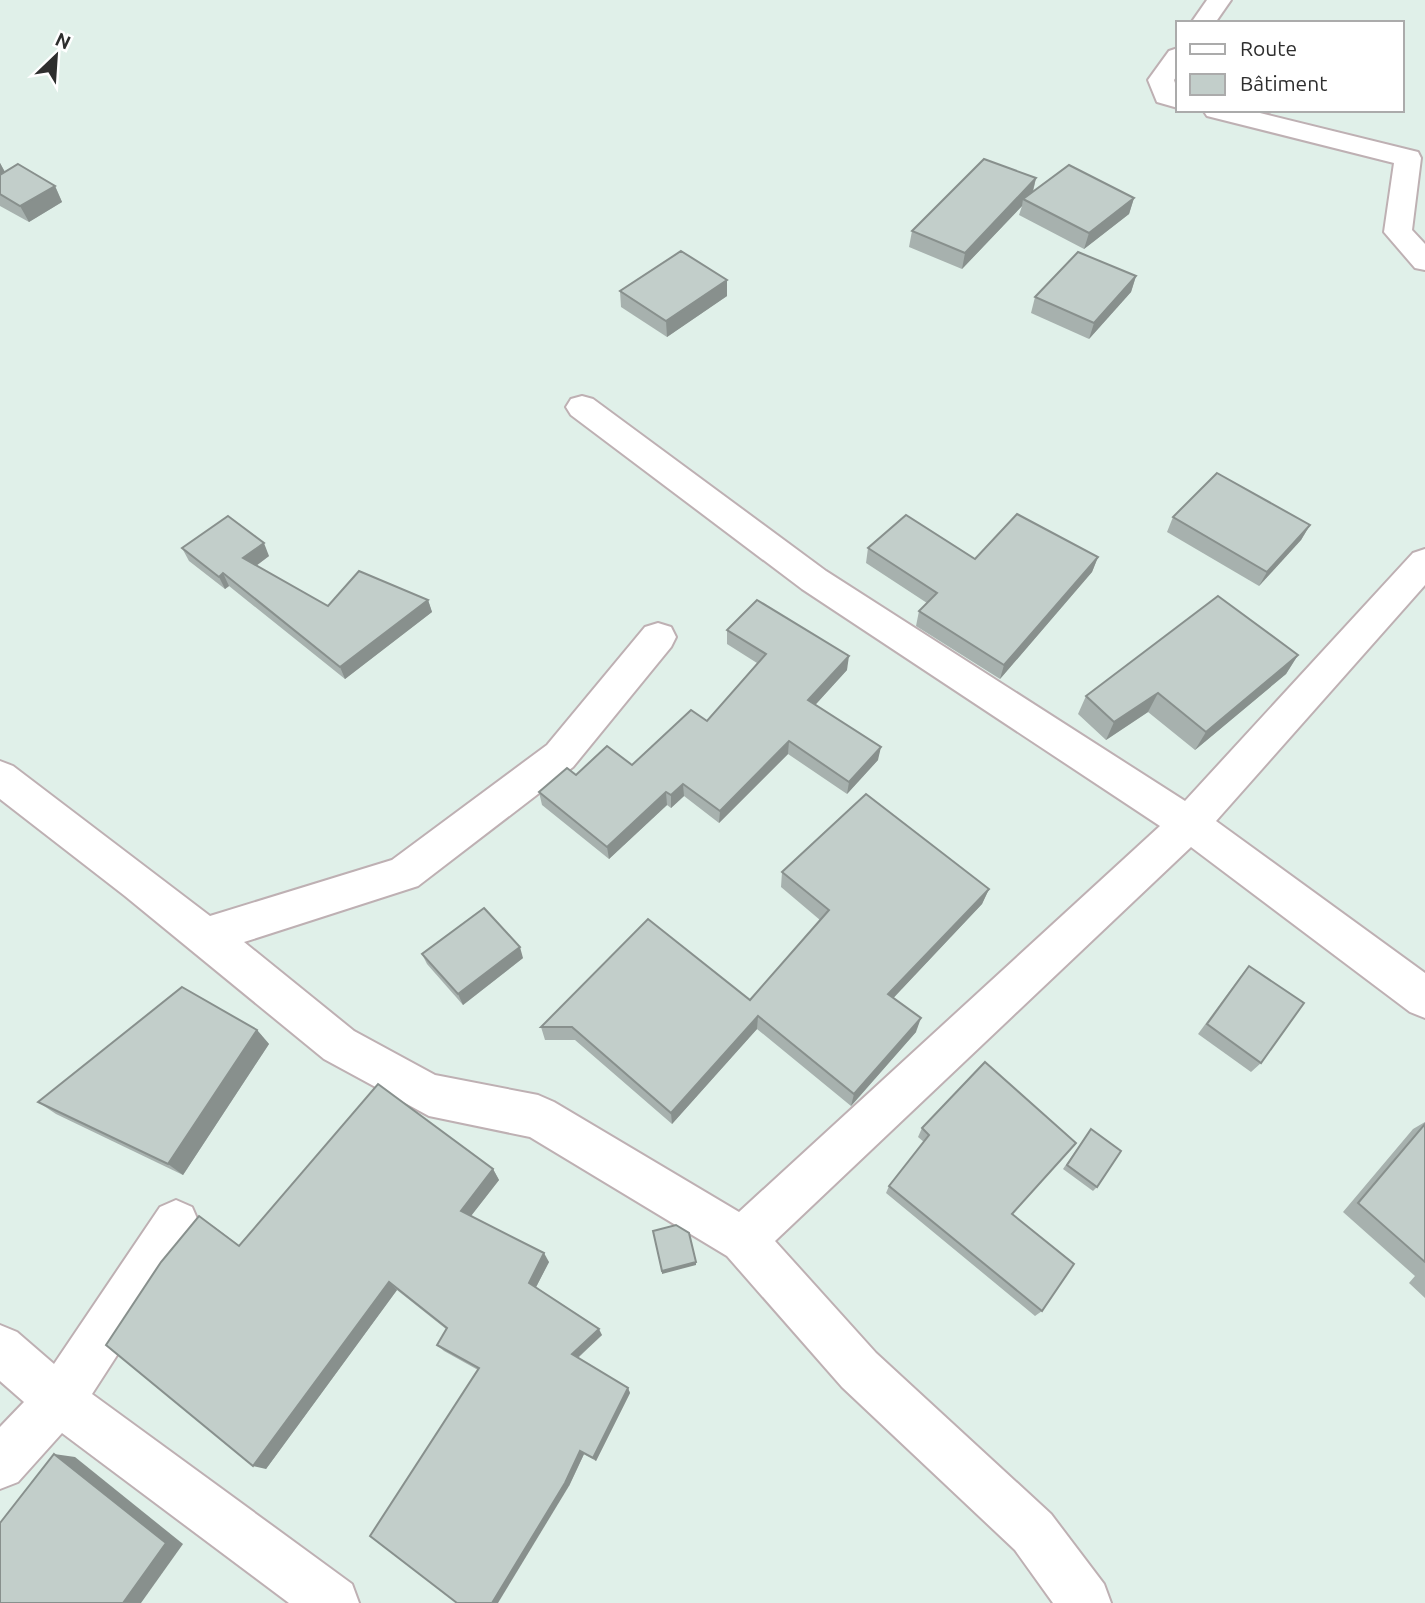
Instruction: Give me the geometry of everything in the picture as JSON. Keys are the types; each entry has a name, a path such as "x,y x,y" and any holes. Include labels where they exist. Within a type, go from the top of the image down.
{"street":[{"path":"1204,21 1219,0"},
{"path":"1176,60 1161,80 1166,97 1176,100"},
{"path":"1224,112 1408,158 1398,232 1425,261"},
{"path":"582,407 814,580 1189,824 1425,998"},
{"path":"743,1240 1189,824 1425,562"},
{"path":"205,936 404,874 560,756 659,637"},
{"path":"0,777 340,1045 429,1096 538,1116 743,1240 859,1370 1033,1532 1085,1603"},
{"path":"0,1464 59,1400 176,1223"},
{"path":"0,1349 59,1400 333,1603"}],"building":[{"path":"984,159 1036,178 965,253 912,231"},
{"path":"18,164 55,186 20,206 0,194 0,175"},
{"path":"1069,165 1134,198 1089,233 1023,199"},
{"path":"681,251 727,280 666,321 620,291"},
{"path":"1078,252 1136,276 1094,323 1035,297"},
{"path":"1217,473 1310,525 1267,572 1173,517"},
{"path":"1017,514 1098,557 1004,665 919,611 937,593 868,548 906,515 975,559"},
{"path":"228,516 264,543 243,558 328,606 359,571 428,600 340,667 223,573 219,577 182,548"},
{"path":"1218,596 1298,655 1206,732 1158,693 1114,722 1086,696"},
{"path":"757,600 849,656 808,700 881,747 849,782 789,741 720,811 683,784 671,795 666,792 607,847 539,792 567,768 576,775 607,746 632,765 691,710 707,721 766,654 727,630"},
{"path":"866,794 989,889 888,994 921,1018 854,1094 758,1016 671,1113 572,1027 541,1027 648,919 750,1000 829,910 782,872"},
{"path":"484,908 520,947 458,994 422,954"},
{"path":"1249,966 1304,1003 1261,1063 1207,1024"},
{"path":"182,987 257,1030 168,1164 38,1102"},
{"path":"985,1062 1076,1143 1012,1214 1074,1264 1042,1311 889,1186 929,1135 922,1128"},
{"path":"378,1084 493,1169 461,1211 544,1253 529,1283 599,1329 572,1354 628,1388 593,1458 580,1451 565,1483 492,1603 457,1603 370,1536 479,1368 437,1345 447,1328 389,1282 253,1466 106,1345 161,1262 199,1216 239,1246"},
{"path":"1425,1124 1425,1262 1358,1203"},
{"path":"1091,1129 1121,1151 1097,1187 1067,1165"},
{"path":"676,1225 689,1233 696,1262 662,1271 653,1231"},
{"path":"54,1454 166,1543 123,1603 0,1603 0,1523"}]}
